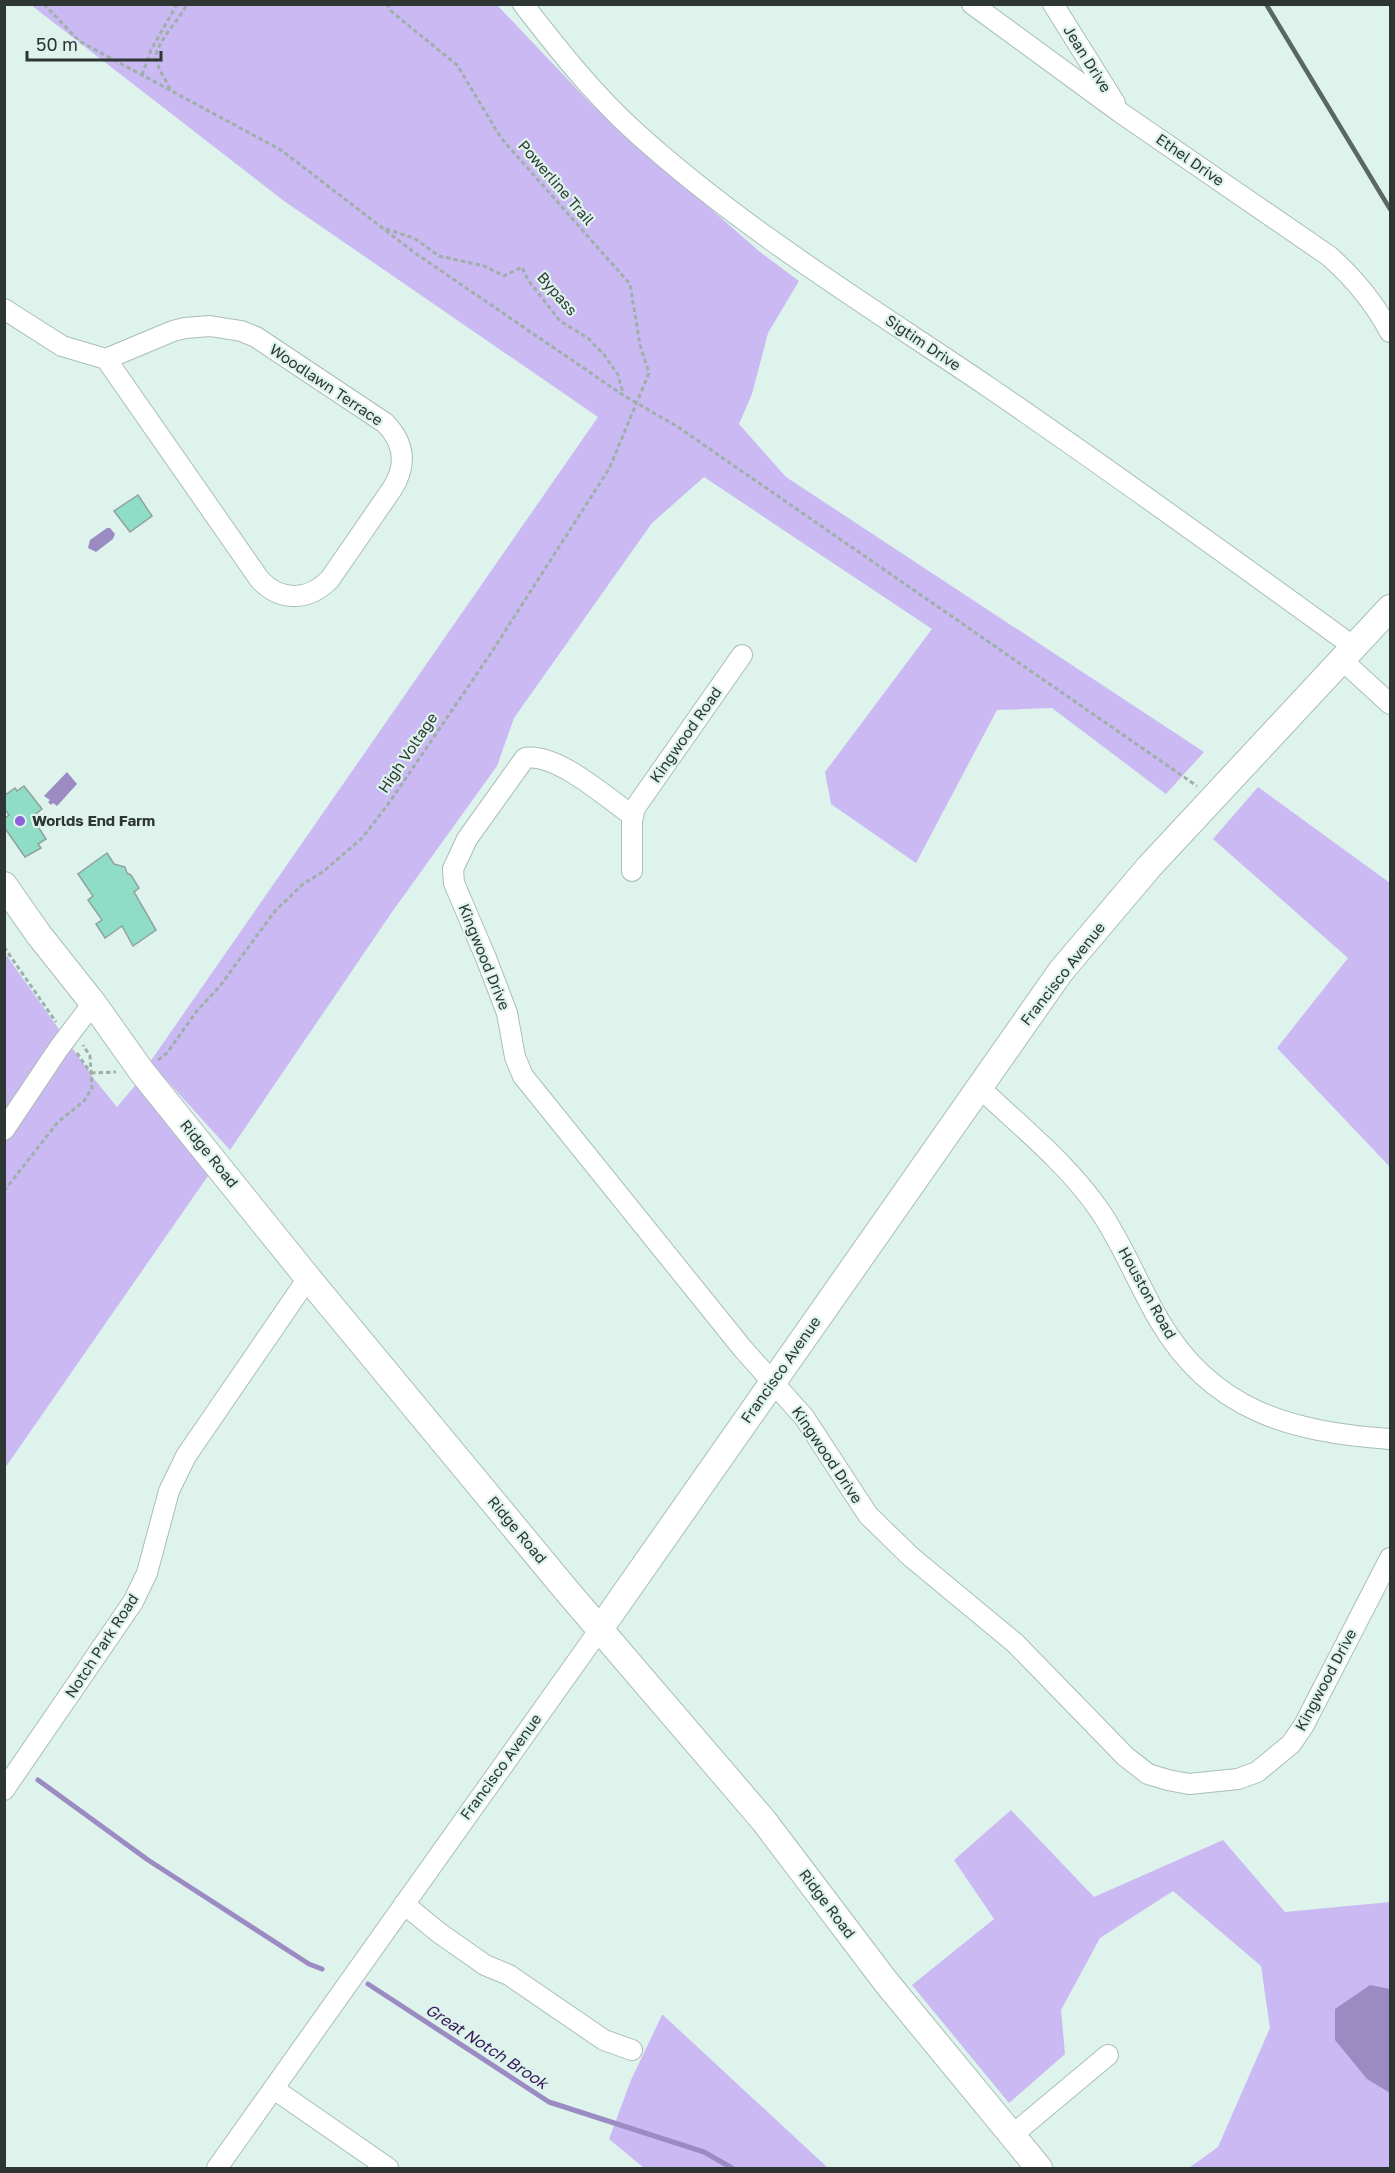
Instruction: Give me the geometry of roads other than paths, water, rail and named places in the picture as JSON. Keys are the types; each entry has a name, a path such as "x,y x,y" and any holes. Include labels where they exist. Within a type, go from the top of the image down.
{"main road":[{"name":"Francisco Avenue","path":"600,1629 1061,971 1149,867 1390,608"},
{"name":"Ridge Road","path":"4,885 142,1072 308,1278 600,1629 764,1821 886,1982 1039,2169"}],"street":[{"name":"Sigtim Drive","path":"523,4 603,101 712,197 800,260 1177,518 1348,653 1390,704"},
{"name":"Ethel Drive","path":"972,4 1121,113 1329,256 1352,276 1365,292 1390,332"},
{"name":"Jean Drive","path":"1053,4 1121,113"},
{"path":"4,309 62,346 106,359"},
{"name":"Woodlawn Terrace","path":"210,326 241,331 256,337 385,423 401,446 400,473 392,489 330,579 323,586 304,596 284,596 260,580 106,359 185,328 210,326"},
{"name":"Kingwood Road","path":"633,816 635,808 742,655"},
{"name":"Kingwood Drive","path":"633,816 562,765 535,756 525,758 467,839 453,869 454,883 507,1013 515,1057 523,1076 743,1349 804,1417 868,1515 926,1570 1015,1643 1125,1755 1148,1774 1189,1784 1238,1779 1257,1772 1291,1744 1304,1725 1390,1558"},
{"path":"632,871 633,816"},
{"path":"4,1130 70,1032 93,1003"},
{"name":"Houston Road","path":"979,1087 1052,1157 1099,1210 1118,1241 1159,1320 1178,1349 1200,1374 1250,1407 1284,1423 1354,1436 1390,1438"},
{"name":"Notch Park Road","path":"4,1790 133,1602 147,1573 163,1508 181,1465 308,1278"},
{"name":"Francisco Avenue","path":"218,2169 600,1629"},
{"path":"404,1904 438,1932 485,1965 509,1975 604,2040 632,2050"},
{"path":"1011,2136 1108,2055"},
{"path":"274,2089 388,2169"}],"waterway":[{"name":"Great Notch Brook","path":"38,1780 148,1860 309,1964 322,1969"},
{"name":"Great Notch Brook","path":"368,1984 549,2102 704,2152 732,2168"}],"railway":[{"path":"1266,4 1390,209"}],"place":[{"name":"Worlds End Farm","path":"20,821"}]}
